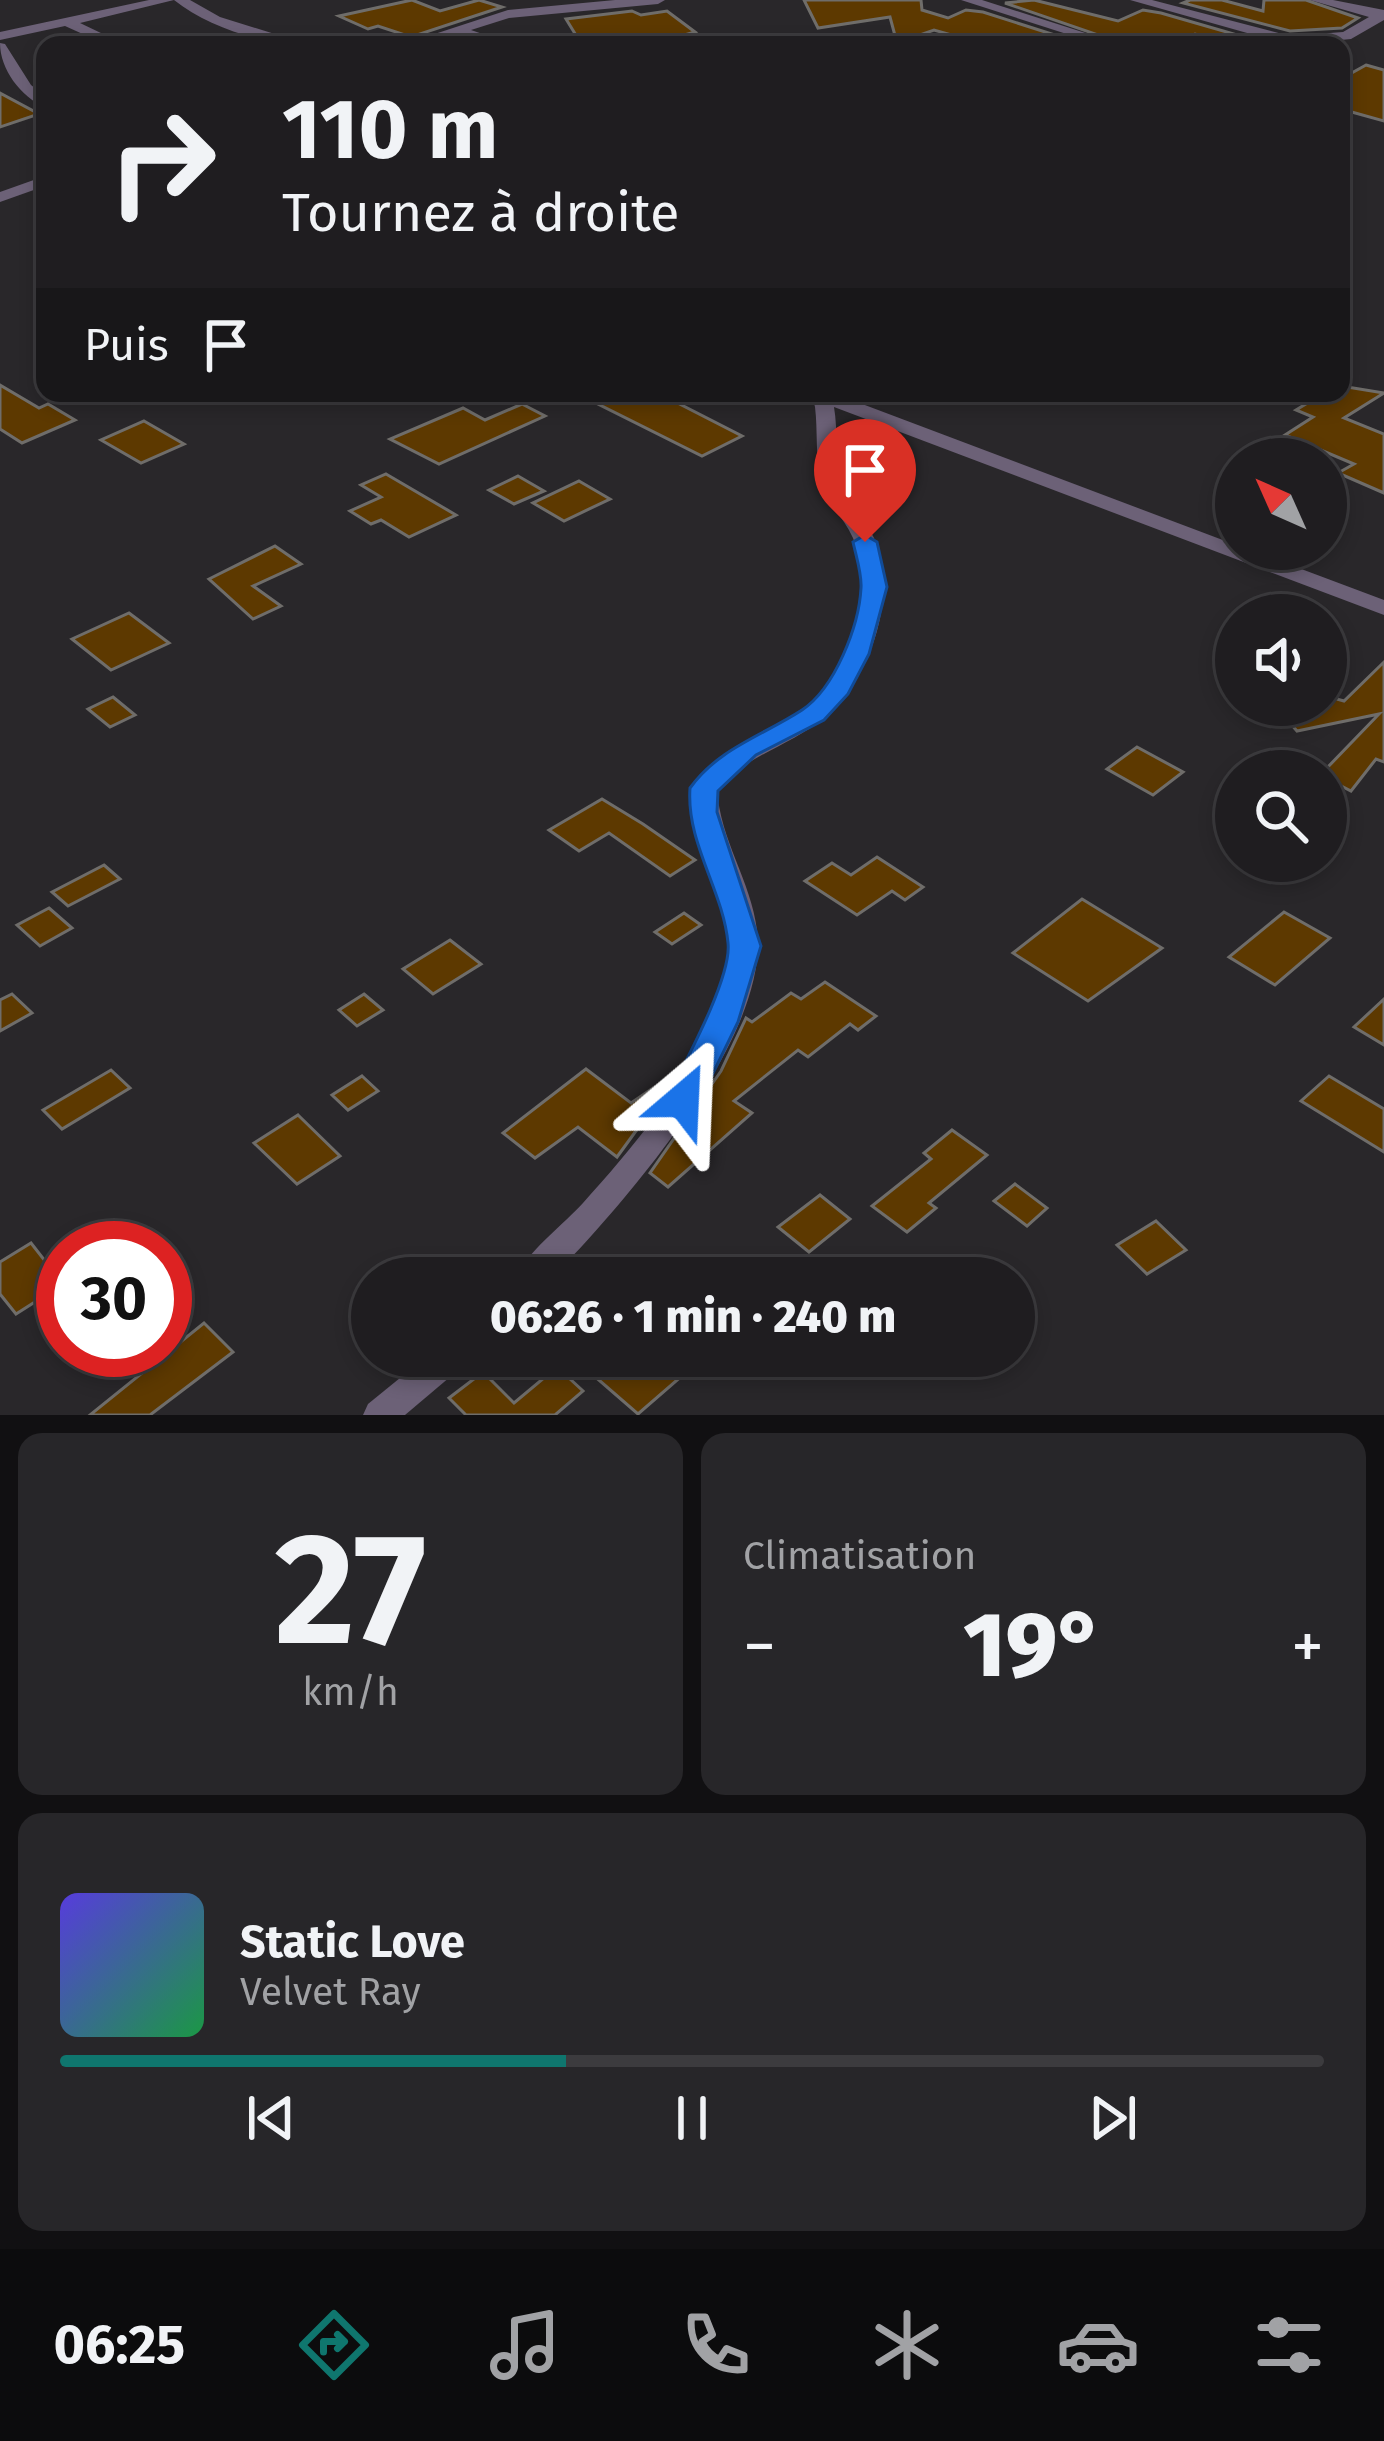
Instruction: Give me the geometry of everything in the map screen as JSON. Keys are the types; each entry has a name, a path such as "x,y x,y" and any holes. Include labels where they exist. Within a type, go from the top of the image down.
{"street":[{"path":"0,36 167,0"},
{"path":"180,0 204,16 272,36"},
{"path":"496,0 508,14 509,36"},
{"path":"438,36 508,14 658,0"},
{"path":"968,0 1086,36"},
{"path":"1137,0 1274,36"},
{"path":"1317,0 1382,15"},
{"path":"1346,36 1382,15"},
{"path":"68,22 99,36"},
{"path":"458,30 479,36"},
{"path":"0,47 20,89 36,99"},
{"path":"0,197 36,184"},
{"path":"553,1257 683,1100 722,1022 745,946 703,812 704,788 746,749 814,714 835,694 856,654 874,587 865,542 832,484 831,426 822,402"},
{"path":"840,402 1384,608"},
{"path":"380,1415 426,1377"}],"building":[{"path":"412,0 440,11 479,0 502,7 414,36 378,26 368,29 339,16"},
{"path":"804,0 921,0 922,10 948,18 966,10 983,12 1058,36 955,36 934,30 895,36 890,17 818,28"},
{"path":"1034,0 1118,21 1143,10 1241,36 1101,36 1005,3"},
{"path":"1222,0 1263,11 1264,0 1306,0 1358,18 1342,28 1290,31 1183,3"},
{"path":"667,11 695,32 688,34 692,36 576,36 566,19"},
{"path":"1366,65 1384,70 1384,121 1350,112 1350,74"},
{"path":"0,93 36,112 36,115 0,127"},
{"path":"0,385 39,408 48,404 75,420 22,443 0,429"},
{"path":"1350,387 1384,393 1344,418 1384,434 1384,493 1347,477 1347,468 1354,464 1347,461 1347,438 1285,435 1313,417 1296,410 1309,402 1350,402"},
{"path":"676,402 742,436 702,456 600,405"},
{"path":"522,404 545,416 439,464 390,439 463,408 485,420"},
{"path":"144,421 184,444 141,463 101,440"},
{"path":"386,474 456,515 409,537 381,520 371,524 350,511 381,497 361,485"},
{"path":"518,476 544,491 514,504 489,490"},
{"path":"579,481 610,499 564,521 533,503"},
{"path":"275,546 301,564 253,586 281,606 253,619 209,579"},
{"path":"129,613 169,643 111,670 72,639"},
{"path":"1384,662 1384,762 1376,759 1351,791 1347,789 1344,750 1379,714 1347,721 1347,698"},
{"path":"113,697 135,715 110,727 88,709"},
{"path":"1137,747 1183,772 1153,795 1107,769"},
{"path":"602,799 695,860 670,876 609,833 579,851 549,830"},
{"path":"877,857 923,887 905,900 892,891 857,915 805,881 832,863 851,875"},
{"path":"104,865 120,879 68,906 52,892"},
{"path":"1082,899 1162,948 1088,1001 1013,953"},
{"path":"49,908 72,928 40,946 17,925"},
{"path":"1284,912 1330,938 1275,985 1229,957"},
{"path":"684,913 701,925 672,944 655,932"},
{"path":"450,940 481,964 433,994 403,969"},
{"path":"825,982 876,1016 858,1030 850,1024 808,1057 798,1050 734,1101 752,1113 668,1187 650,1173 721,1071 746,1018 752,1022 791,993 801,999"},
{"path":"12,994 32,1013 0,1031 0,1000"},
{"path":"364,994 383,1010 357,1026 339,1010"},
{"path":"1384,999 1384,1045 1354,1027"},
{"path":"586,1069 631,1103 681,1069 617,1157 578,1127 535,1158 503,1133"},
{"path":"111,1070 130,1088 62,1129 43,1110"},
{"path":"362,1076 378,1091 348,1110 332,1095"},
{"path":"1329,1076 1384,1109 1384,1152 1301,1101"},
{"path":"298,1115 340,1156 297,1184 254,1143"},
{"path":"952,1130 987,1155 929,1203 936,1208 907,1232 872,1206 931,1159 924,1153"},
{"path":"1015,1184 1047,1208 1027,1226 994,1201"},
{"path":"820,1195 850,1219 809,1252 778,1227"},
{"path":"1156,1221 1186,1250 1147,1274 1117,1245"},
{"path":"31,1243 36,1249 36,1301 16,1314 0,1294 0,1262"},
{"path":"204,1323 233,1352 150,1415 90,1415 137,1377 192,1377 192,1333"},
{"path":"476,1377 488,1377 514,1403 545,1377 568,1377 583,1391 555,1415 466,1415 449,1398"},
{"path":"595,1377 681,1377 638,1414"}],"route":[{"path":"683,1100 722,1022 745,946 703,812 704,788 746,749 814,714 835,694 856,654 874,587 865,542"}]}
